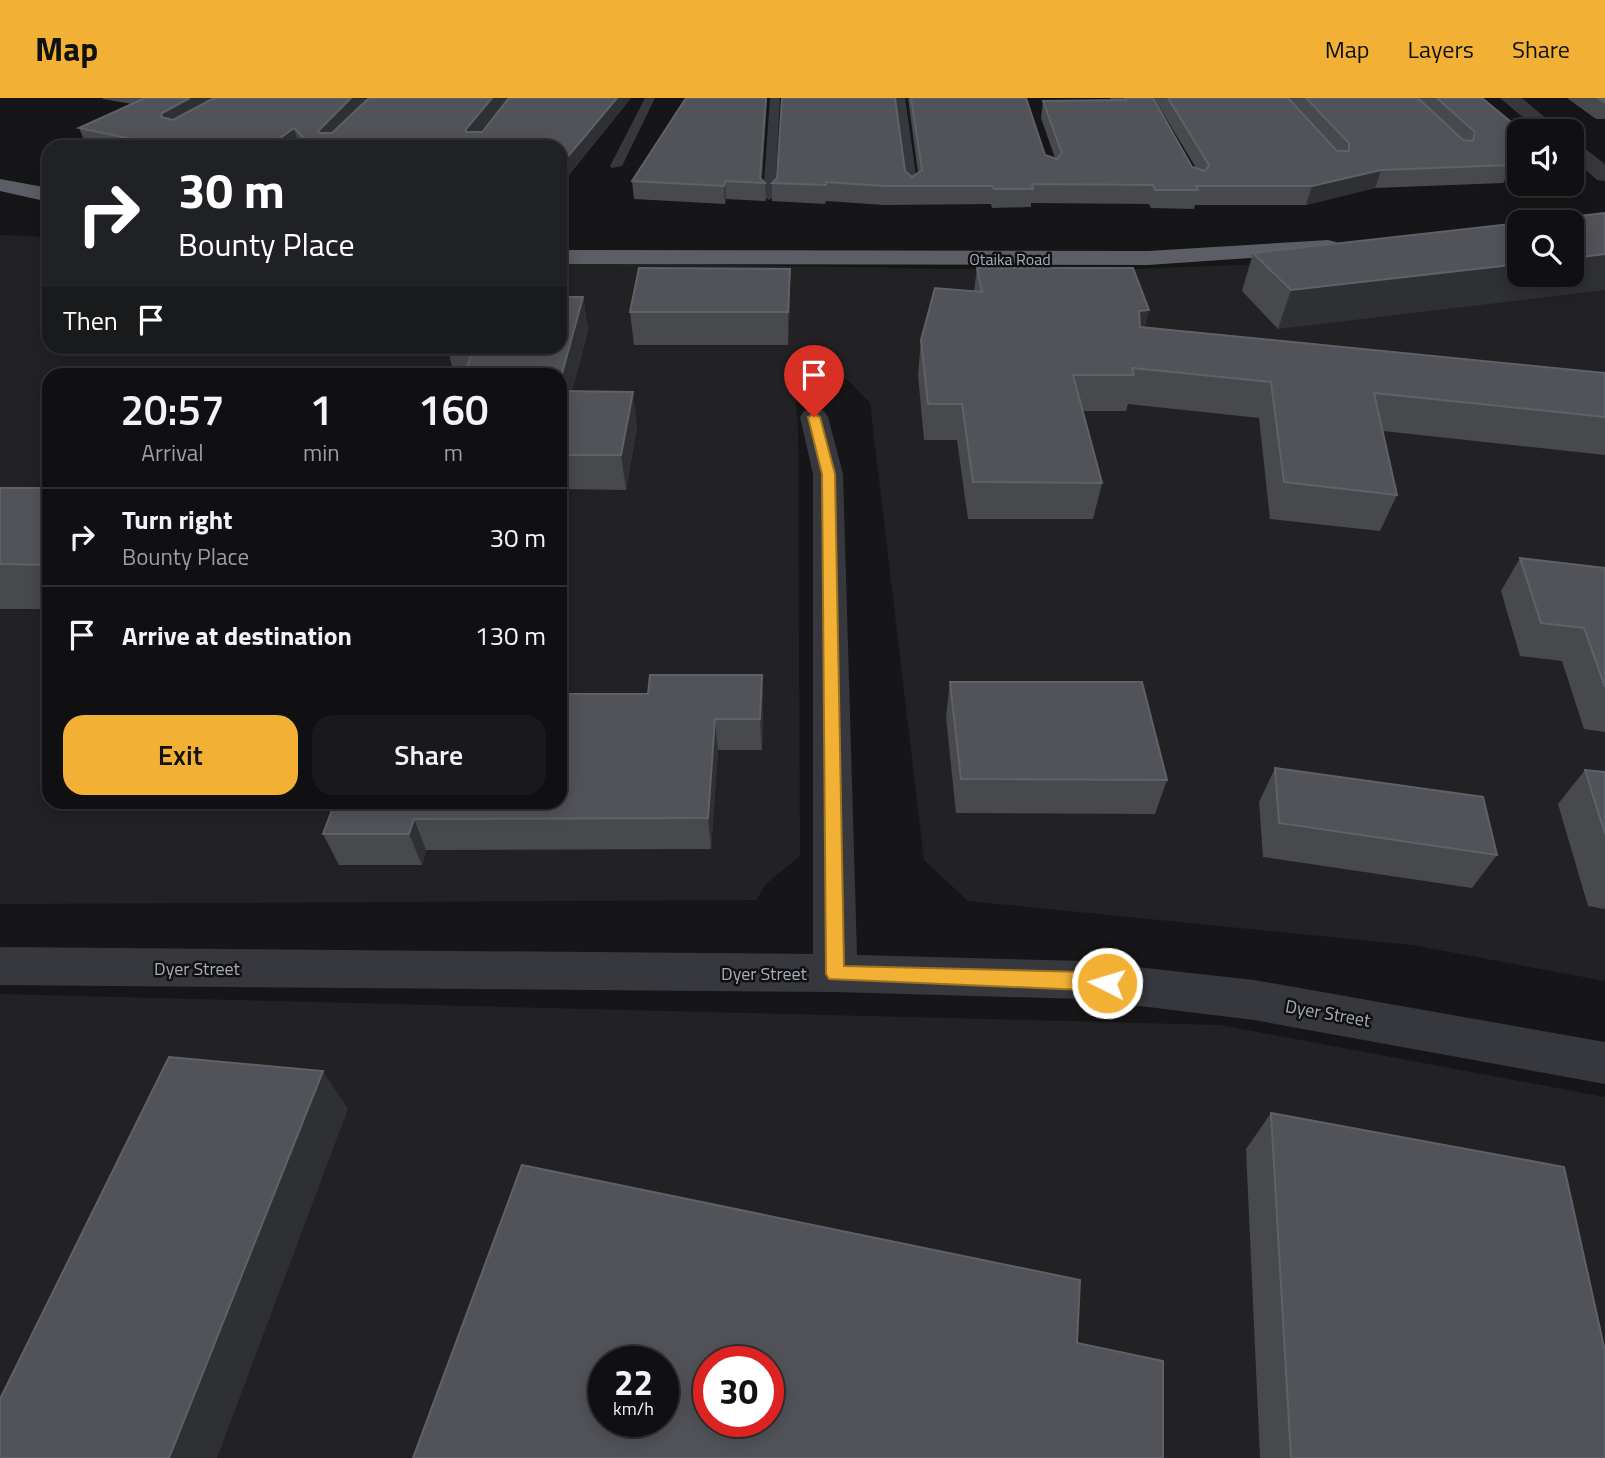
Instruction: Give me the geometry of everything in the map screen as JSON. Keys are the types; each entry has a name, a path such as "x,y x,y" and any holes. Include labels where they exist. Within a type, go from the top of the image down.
{"highway":[{"path":"0,185 42,194"},
{"name":"Otaika Road","path":"567,257 1148,258 1356,245"}],"street":[{"path":"1510,98 1536,119"},
{"path":"1584,158 1605,175"},
{"path":"814,417 828,474 835,974"},
{"name":"Dyer Street","path":"0,966 835,974 1083,980 1254,1000 1605,1063"}],"lane":[{"path":"616,166 650,98"},
{"path":"769,196 775,98"},
{"path":"900,98 912,188"}],"shaded area":[{"path":"0,235 42,237 42,354 567,354 567,262 1068,271 1362,261 1507,274 1507,287 1584,287 1584,262 1605,238 1605,981 1412,945 968,901 924,860 870,403 848,380 826,376 795,393 798,429 800,856 767,883 756,900 0,904"},
{"path":"0,994 1220,1025 1605,1097 1605,1458 0,1458"}],"building":[{"path":"145,98 190,98 162,113 161,117 173,120 214,98 351,98 318,131 332,133 369,98 492,98 466,129 466,132 482,132 509,98 617,98 567,158 567,140 306,140 294,128 278,140 137,140 79,128"},
{"path":"686,98 766,98 760,178 765,183 725,181 724,186 632,181"},
{"path":"782,98 895,98 905,171 912,177 922,170 911,98 1026,98 1045,155 1057,159 1062,153 1043,101 1153,98 1192,167 1205,171 1209,165 1168,98 1288,98 1337,151 1349,151 1349,143 1306,98 1418,98 1463,140 1473,141 1475,132 1437,98 1482,98 1507,119 1507,165 1381,170 1312,186 1196,186 1198,190 1155,190 1153,185 1032,184 1033,189 994,189 993,186 772,183 777,178"},
{"path":"1605,213 1605,254 1584,257 1584,215"},
{"path":"1507,224 1507,265 1291,290 1253,253"},
{"path":"639,268 790,269 788,312 630,312"},
{"path":"977,268 1133,268 1149,310 1139,311 1140,327 1605,373 1605,417 1374,393 1397,495 1284,482 1271,382 1132,368 1134,375 1073,375 1102,483 973,482 962,404 928,404 921,340 935,288 982,292"},
{"path":"567,297 583,297 564,368 466,368 472,354 567,354"},
{"path":"567,391 633,392 621,455 567,455"},
{"path":"0,488 42,488 42,565 0,564"},
{"path":"1520,558 1605,568 1605,687 1584,628 1541,623"},
{"path":"650,675 762,675 760,719 715,719 708,818 414,819 409,834 323,834 332,809 567,809 567,694 648,694"},
{"path":"950,682 1142,682 1167,780 961,779"},
{"path":"1275,768 1483,797 1497,855 1279,823"},
{"path":"1585,770 1605,772 1605,834"},
{"path":"169,1057 323,1071 169,1458 0,1458 0,1399"},
{"path":"1271,1113 1564,1167 1605,1351 1605,1458 1291,1458"},
{"path":"522,1165 1080,1280 1077,1343 1163,1361 1163,1458 413,1458"}],"route":[{"path":"814,417 828,474 835,974 1083,980 1107,983"}]}
